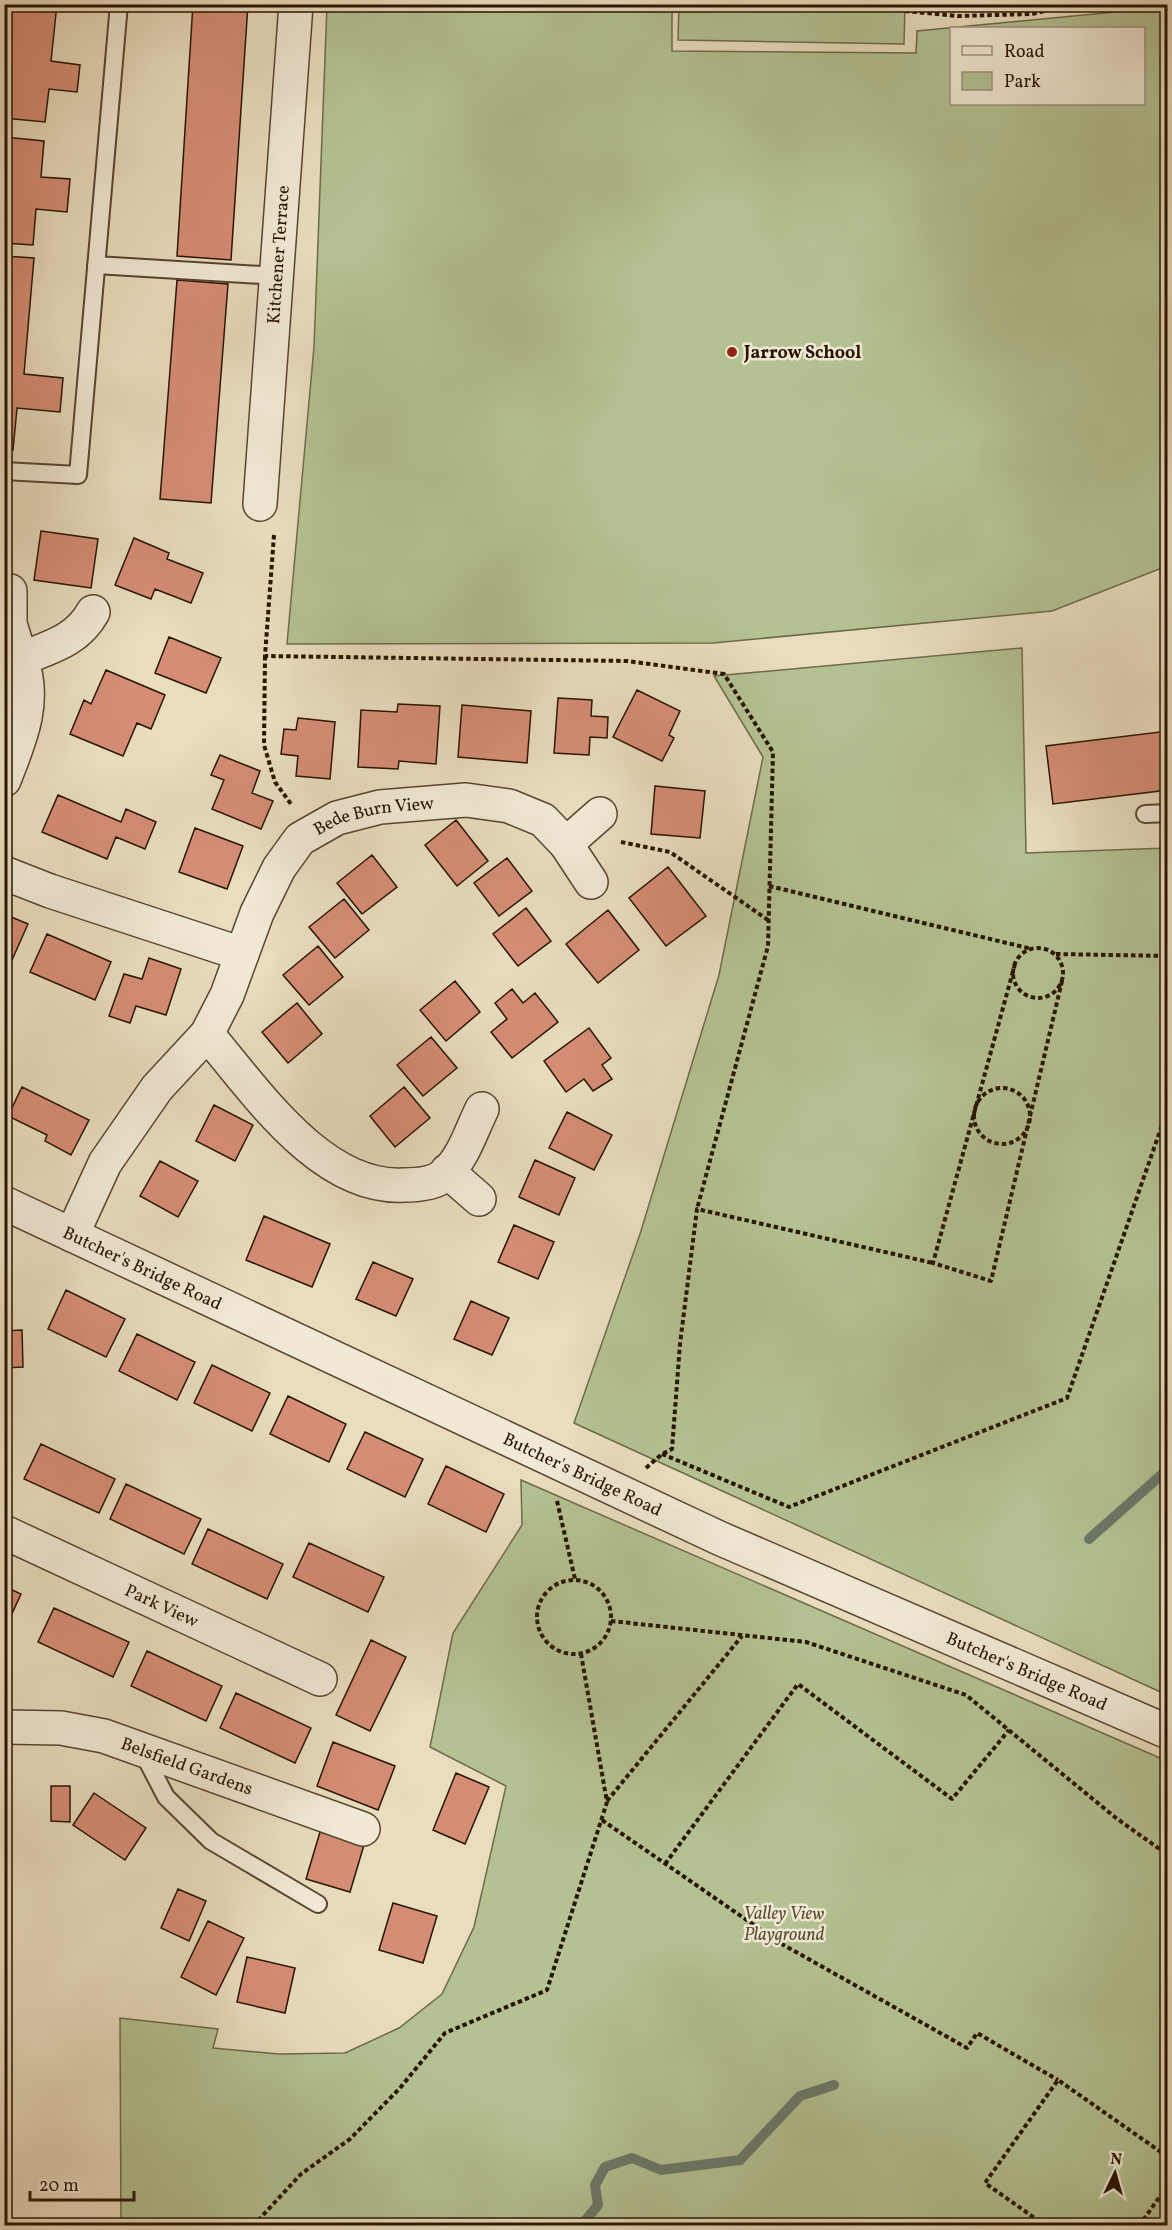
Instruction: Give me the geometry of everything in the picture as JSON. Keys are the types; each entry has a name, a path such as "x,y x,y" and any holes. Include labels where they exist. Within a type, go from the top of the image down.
{"street":[{"name":"Kitchener Terrace","path":"260,504 296,4"},
{"path":"4,780 24,729 28,695 27,675 10,624 10,591"},
{"path":"21,659 73,637 86,626 93,612"},
{"name":"Bede Burn View","path":"72,1235 112,1154 157,1088 207,1034 227,995 257,913 279,868 300,839 337,818 380,807 466,800 508,806 543,820 582,830 591,882"},
{"path":"4,873 50,891 242,954"},
{"path":"207,1034 290,1130 318,1156 338,1170 365,1179 395,1186 422,1184 442,1177 457,1160 482,1108"},
{"path":"447,1171 479,1199"},
{"name":"Butcher's Bridge Road","path":"4,1203 719,1538 1167,1732"},
{"name":"Park View","path":"4,1532 320,1679"},
{"name":"Belsfield Gardens","path":"4,1727 61,1728 104,1736 363,1829"}],"lane":[{"path":"4,471 78,475 119,4"},
{"path":"96,265 277,276"},
{"path":"1145,814 1167,813"},
{"path":"141,1750 166,1797 211,1841 318,1904"}],"path":[{"path":"904,11 958,16 1032,14 1074,4"},
{"path":"266,656 264,745 275,783 311,833"},
{"path":"582,830 670,852 768,920"},
{"path":"769,886 1032,949 1041,948 1055,954 1167,956"},
{"path":"933,1263 1015,964 1019,957 1032,949"},
{"path":"620,1492 662,1454 672,1449 680,1344 697,1209 933,1263 991,1281 1063,977 1060,961 1055,954"},
{"path":"1015,964 1015,981 1018,988 1032,997 1048,996 1056,991 1063,977"},
{"path":"994,1090 1013,1091 1027,1103 1029,1122 1021,1137 1013,1142 996,1144 981,1134 976,1126 975,1109 979,1101 994,1090"},
{"path":"662,1454 789,1507 1067,1398 1167,1108"},
{"path":"548,1458 575,1579"},
{"path":"575,1579 587,1581 606,1597 611,1609 611,1621 608,1633 592,1650 581,1654 568,1654 557,1650 540,1632 537,1620 538,1608 543,1596 557,1584 575,1579"},
{"path":"611,1621 806,1642 966,1695 1116,1818 1167,1855"},
{"path":"253,2226 301,2174 350,2139 400,2088 446,2033 547,1990 607,1802 742,1636"},
{"path":"581,1654 607,1802"},
{"path":"665,1864 798,1684 952,1799 1009,1730"},
{"path":"601,1820 780,1943 967,2048 977,2033 1058,2080 1167,2157"},
{"path":"1046,2226 985,2183 1058,2080"},
{"path":"1139,2226 1167,2185"}],"green space":[{"path":"679,4 905,5 904,44 678,40"},
{"name":"Jarrow School","path":"327,5 672,5 672,51 916,53 917,31 950,28 950,105 1145,105 1145,27 959,27 1167,7 1167,566 1052,611 713,643 287,644 314,347"},
{"path":"1022,648 1026,853 1167,848 1167,1695 574,1423 640,1234 719,975 763,757 714,676"},
{"name":"Valley View Playground","path":"521,1480 1167,1761 1167,2225 121,2225 120,2018 218,2029 213,2048 279,2054 345,2053 399,2028 442,1994 474,1927 506,1786 430,1747 453,1633 522,1525"}],"building":[{"path":"9,4 57,4 51,61 80,65 77,92 49,89 45,122 4,118 4,49"},
{"path":"57,4 92,4 91,8"},
{"path":"193,4 248,4 231,260 177,256"},
{"path":"4,137 44,141 41,177 70,179 67,212 36,209 33,245 4,243"},
{"path":"4,256 34,258 24,374 63,378 60,412 17,408 13,450 4,450"},
{"path":"177,280 228,284 211,503 160,499"},
{"path":"41,531 98,539 91,588 34,580"},
{"path":"134,538 169,553 167,559 203,573 191,603 155,589 151,599 115,585"},
{"path":"169,637 221,658 206,693 155,673"},
{"path":"106,670 165,695 151,729 137,723 123,756 70,734 84,700 91,704"},
{"path":"637,690 680,711 669,735 674,738 662,761 613,737"},
{"path":"558,698 592,700 591,716 608,717 607,738 590,737 589,755 554,753"},
{"path":"398,704 440,706 436,764 399,761 398,769 358,767 361,710 397,712"},
{"path":"462,705 531,711 527,763 458,757"},
{"path":"298,718 335,722 330,779 296,776 298,756 281,754 284,729 296,730"},
{"path":"1168,731 1168,790 1053,804 1046,746"},
{"path":"220,755 260,771 252,793 273,801 261,829 212,809 224,780 211,775"},
{"path":"655,786 705,791 700,838 651,834"},
{"path":"58,795 121,822 126,809 156,822 145,849 116,837 107,859 42,832"},
{"path":"456,820 488,861 457,886 425,845"},
{"path":"195,828 243,846 227,889 179,872"},
{"path":"372,855 397,887 362,914 337,883"},
{"path":"507,858 532,891 499,916 474,883"},
{"path":"668,867 706,916 666,946 629,898"},
{"path":"344,899 369,930 335,958 309,927"},
{"path":"526,908 551,941 518,966 493,934"},
{"path":"608,910 639,950 598,983 566,944"},
{"path":"4,914 28,924 4,978"},
{"path":"47,934 111,962 95,1000 30,972"},
{"path":"318,946 343,977 309,1005 283,975"},
{"path":"149,958 181,969 166,1015 136,1006 130,1023 109,1016 124,974 142,979"},
{"path":"455,981 480,1012 446,1041 420,1010"},
{"path":"512,989 523,1003 535,993 558,1022 512,1058 491,1032 507,1019 495,1003"},
{"path":"297,1003 322,1034 288,1063 262,1032"},
{"path":"589,1028 611,1058 602,1065 612,1079 593,1091 584,1079 566,1092 544,1061"},
{"path":"431,1037 457,1068 423,1096 397,1065"},
{"path":"22,1087 89,1120 71,1155 45,1141 47,1135 8,1116"},
{"path":"404,1087 430,1118 395,1147 370,1116"},
{"path":"214,1105 253,1125 235,1161 196,1141"},
{"path":"567,1112 612,1135 594,1170 549,1148"},
{"path":"535,1160 575,1178 559,1215 519,1197"},
{"path":"160,1161 198,1181 178,1217 140,1196"},
{"path":"264,1216 330,1244 312,1287 246,1260"},
{"path":"514,1225 554,1242 538,1279 498,1262"},
{"path":"373,1262 413,1279 396,1316 356,1299"},
{"path":"66,1290 125,1319 106,1357 48,1329"},
{"path":"471,1301 509,1318 492,1355 454,1339"},
{"path":"22,1330 23,1367 4,1368 4,1331"},
{"path":"137,1334 195,1362 177,1400 119,1371"},
{"path":"212,1365 270,1393 252,1431 194,1403"},
{"path":"288,1396 346,1424 329,1462 270,1434"},
{"path":"365,1432 423,1459 405,1497 347,1469"},
{"path":"41,1444 115,1479 99,1513 24,1479"},
{"path":"446,1466 504,1494 486,1532 428,1504"},
{"path":"126,1484 201,1519 184,1554 110,1519"},
{"path":"208,1529 283,1564 267,1599 192,1564"},
{"path":"309,1543 384,1577 368,1612 293,1577"},
{"path":"4,1586 21,1594 4,1631"},
{"path":"54,1608 129,1642 113,1677 38,1642"},
{"path":"371,1640 406,1657 370,1731 336,1715"},
{"path":"147,1651 222,1686 206,1721 131,1686"},
{"path":"236,1693 311,1728 295,1763 220,1728"},
{"path":"333,1742 395,1766 378,1810 317,1786"},
{"path":"456,1773 489,1787 465,1844 433,1830"},
{"path":"51,1786 70,1786 70,1822 51,1821"},
{"path":"94,1793 146,1828 125,1860 73,1825"},
{"path":"320,1832 364,1845 350,1892 306,1879"},
{"path":"178,1889 206,1901 189,1941 161,1928"},
{"path":"393,1903 437,1916 423,1963 379,1950"},
{"path":"208,1921 244,1938 216,1995 181,1977"},
{"path":"4,1943 7,1943 5,2013 4,2013"},
{"path":"247,1957 295,1968 285,2013 237,2002"}],"waterway":[{"path":"1089,1539 1168,1469"},
{"path":"581,2226 598,2205 595,2185 605,2167 632,2158 661,2170 740,2160 800,2096 834,2085"}],"place":[{"name":"Jarrow School","path":"732,352"}]}
